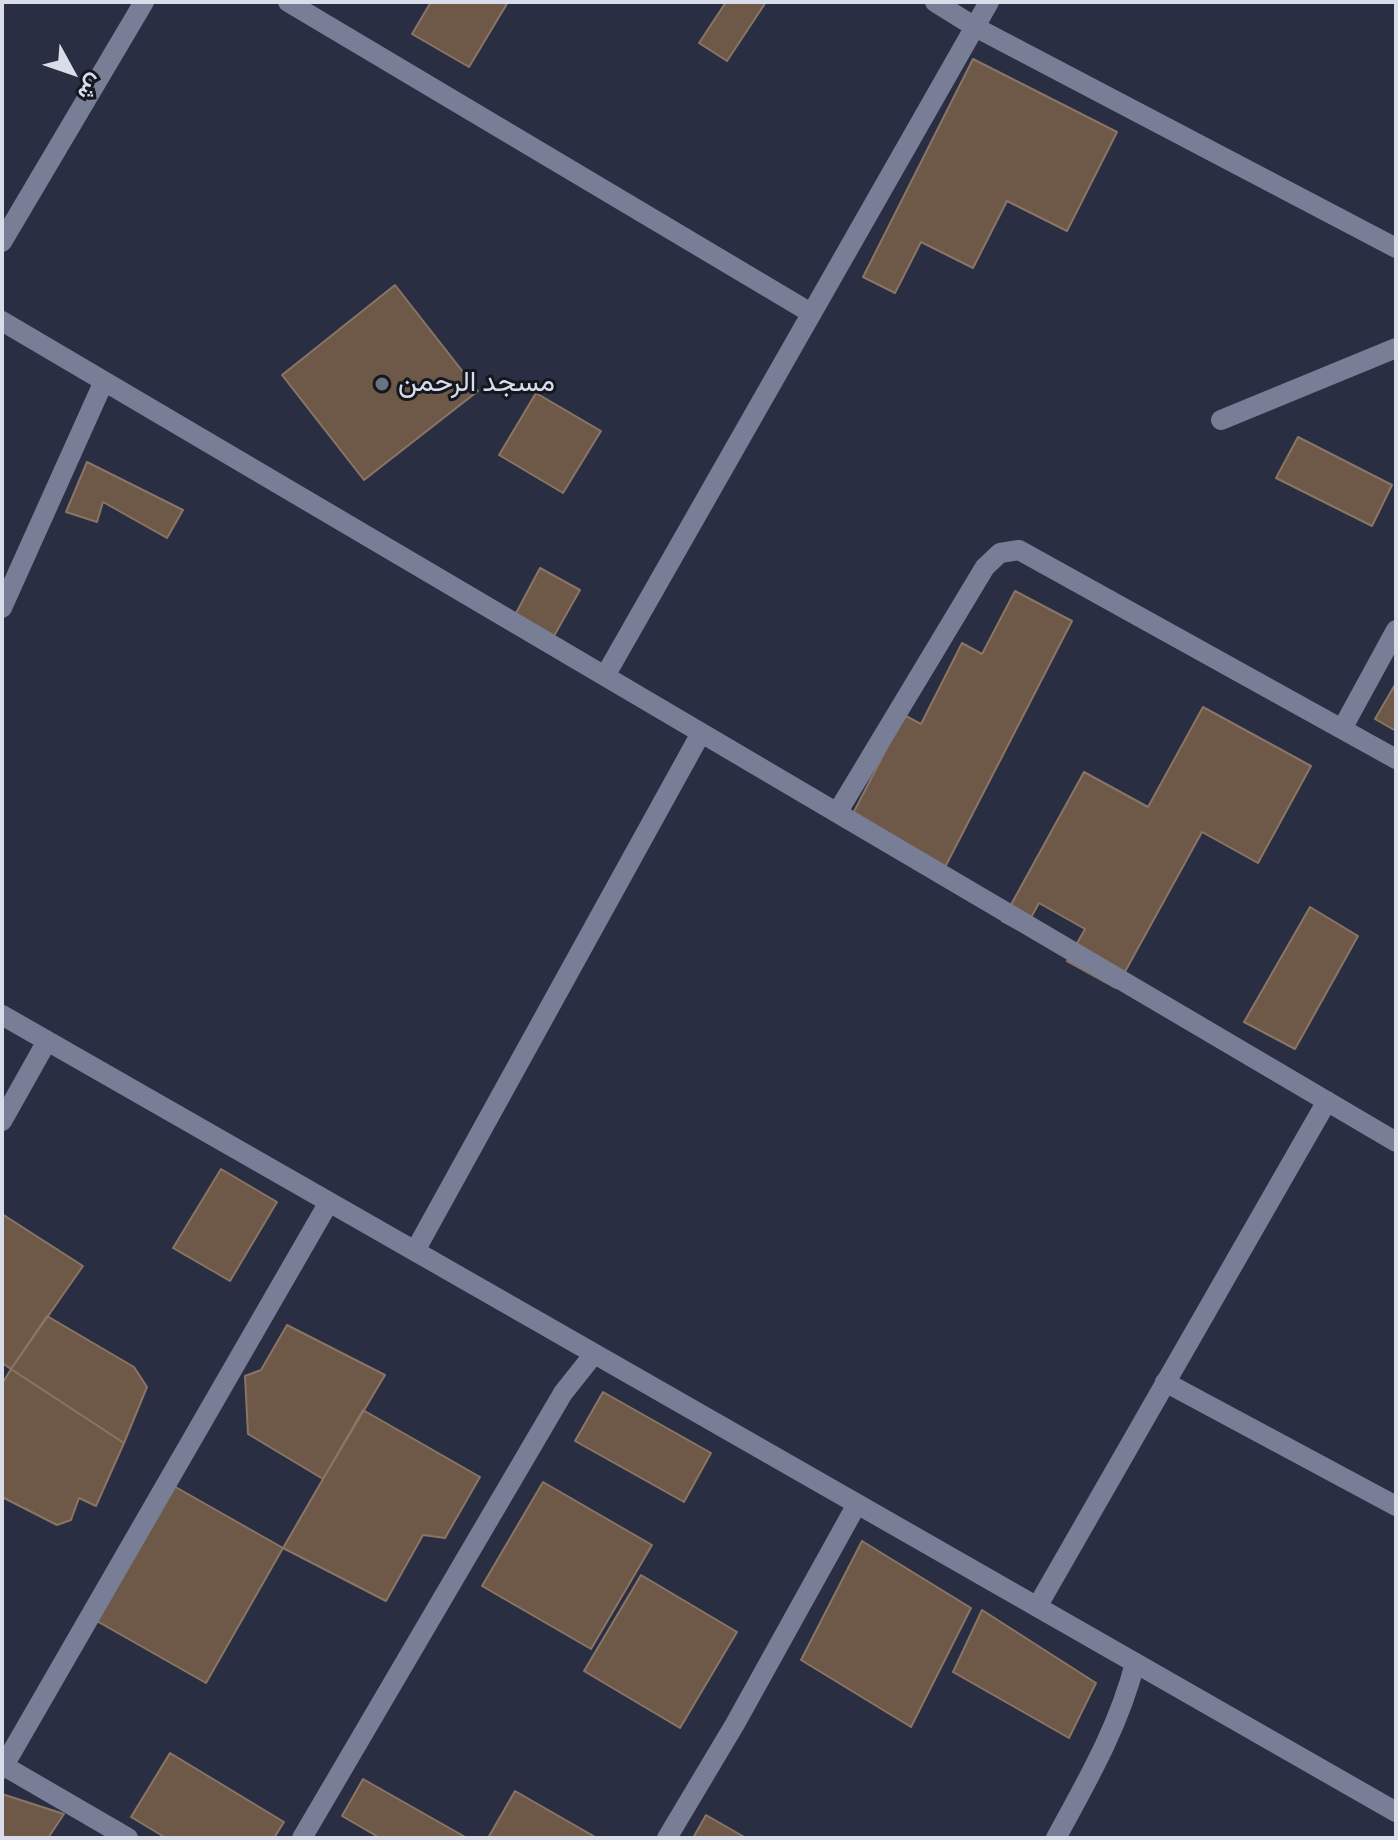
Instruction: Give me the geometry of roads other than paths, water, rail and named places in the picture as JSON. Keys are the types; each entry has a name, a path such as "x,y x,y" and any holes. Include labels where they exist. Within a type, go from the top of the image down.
{"street":[{"path":"2,242 144,2"},
{"path":"288,2 811,313"},
{"path":"935,2 975,27 1396,248"},
{"path":"605,676 989,2"},
{"path":"2,321 1396,1142"},
{"path":"1221,420 1396,348"},
{"path":"2,608 104,381"},
{"path":"837,813 985,567 1000,553 1019,550 1396,759"},
{"path":"1342,729 1396,630"},
{"path":"415,1251 701,733"},
{"path":"2,1015 1396,1812"},
{"path":"2,1121 47,1041"},
{"path":"1037,1607 1327,1101"},
{"path":"128,1838 3,1767 329,1202"},
{"path":"302,1838 563,1393 594,1354"},
{"path":"1165,1382 1396,1506"},
{"path":"667,1838 735,1724 857,1504"},
{"path":"1056,1838 1094,1768 1125,1700 1135,1663"}],"place":[{"name":"مسجد الرحمن","path":"382,384"}]}
